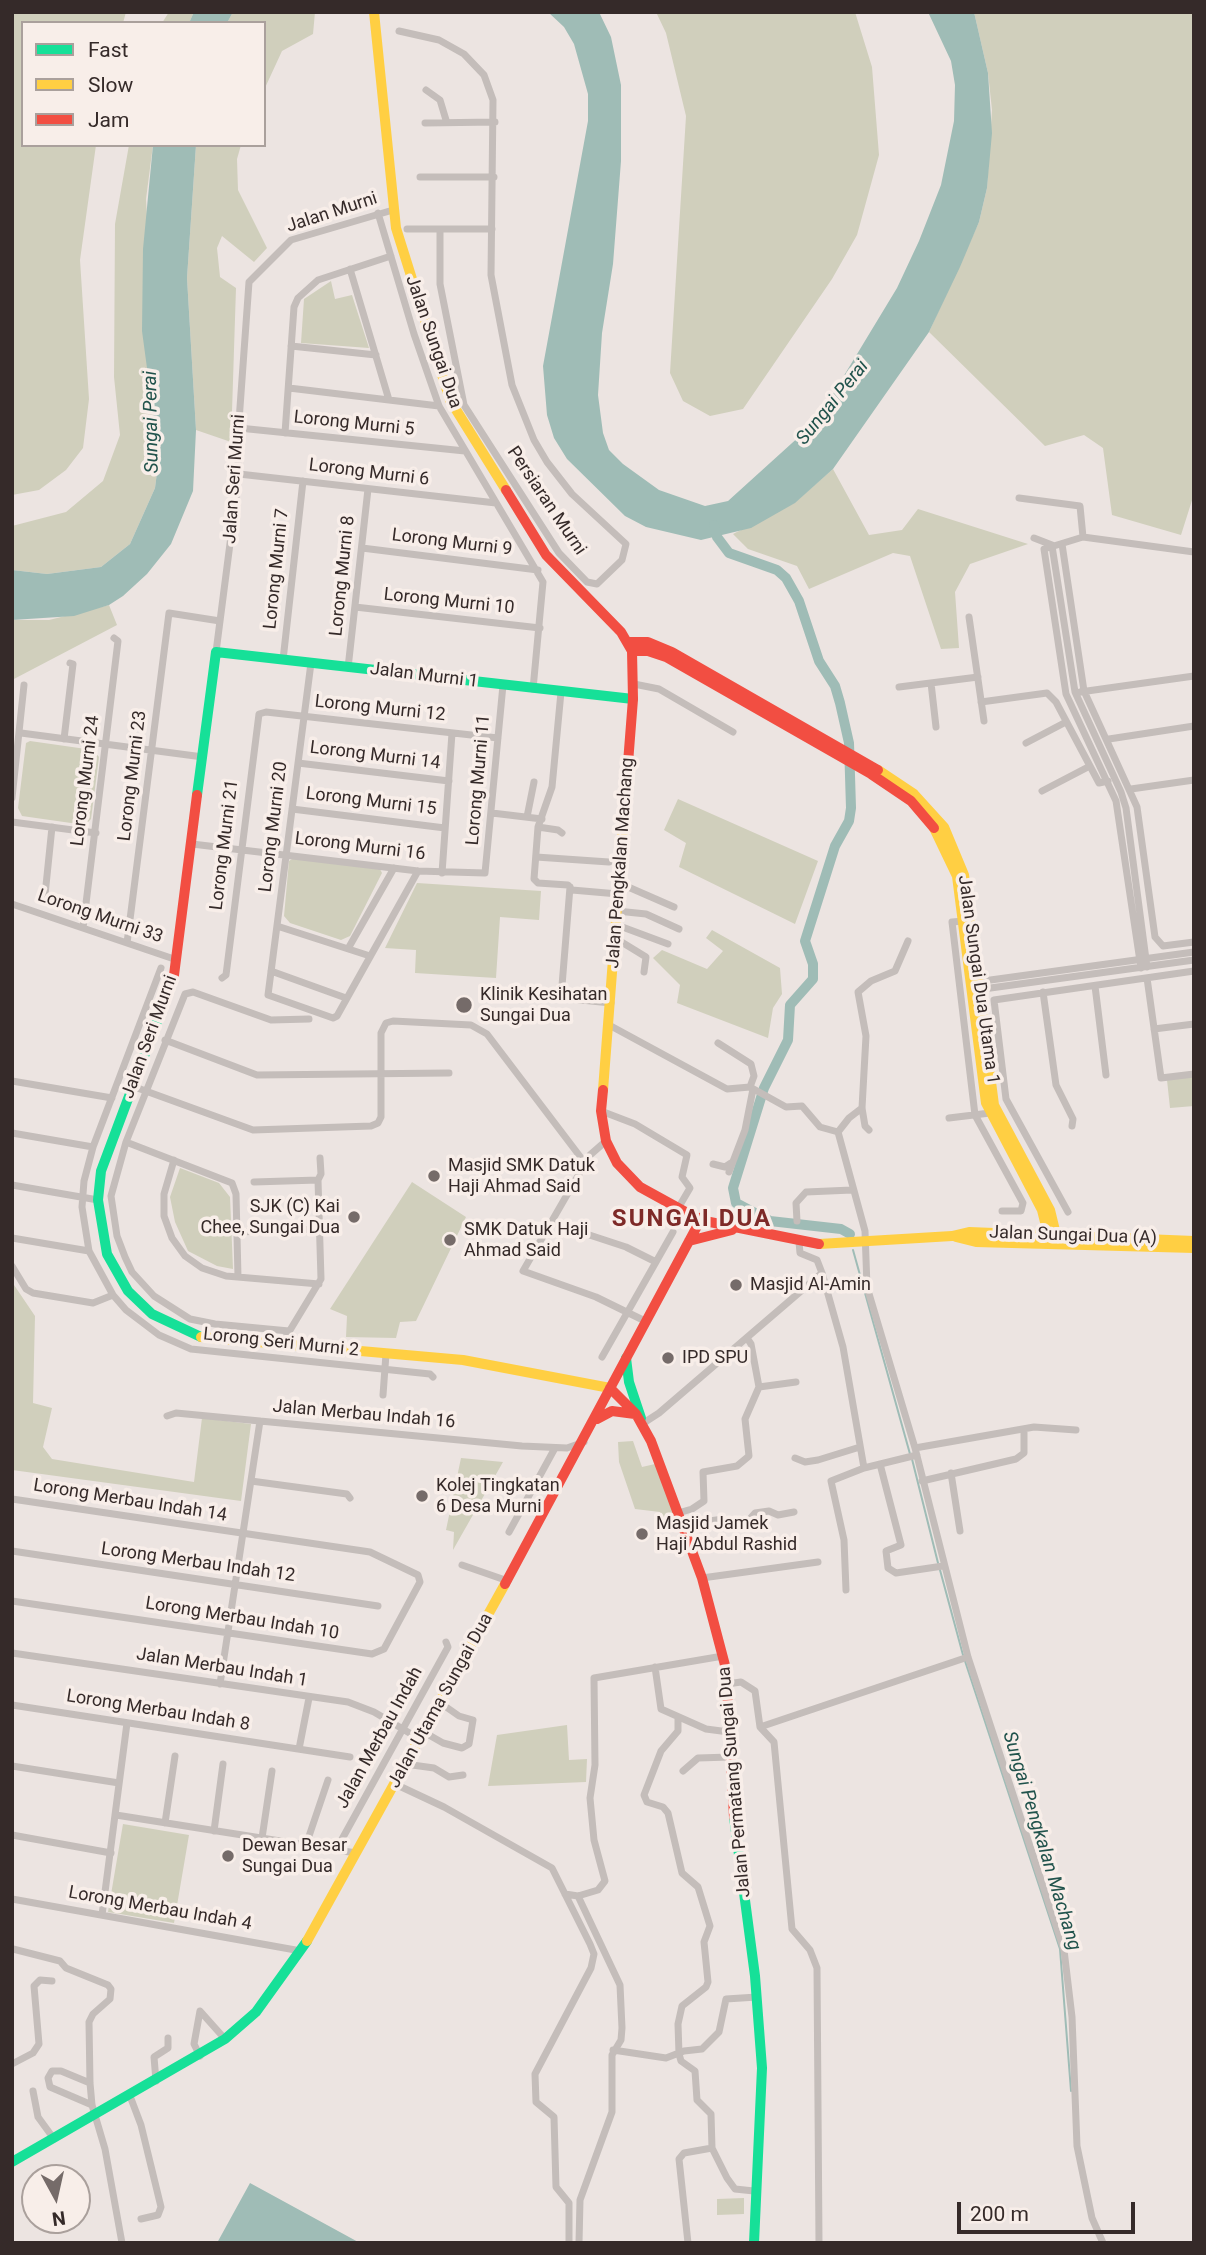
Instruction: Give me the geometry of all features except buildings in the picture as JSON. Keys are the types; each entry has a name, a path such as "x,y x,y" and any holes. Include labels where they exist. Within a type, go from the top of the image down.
{"main road":[{"name":"Jalan Sungai Dua","path":"374,12 393,210 419,304 461,411 546,555 621,632 631,651"},
{"path":"621,632 648,646"},
{"path":"633,699 631,651 648,646"},
{"name":"Jalan Sungai Dua Utama 1","path":"631,651 648,646 873,771 900,782 929,807 954,846 964,875 990,1113 1046,1210"},
{"name":"Jalan Murni 1","path":"216,652 633,699"},
{"name":"Jalan Seri Murni","path":"216,652 177,960 170,987 101,1171 97,1200 100,1227 110,1261 128,1291 152,1314 194,1336 474,1362 610,1388"},
{"name":"Jalan Pengkalan Machang","path":"633,699 601,1111 606,1141 629,1177 651,1194 705,1219"},
{"name":"Jalan Sungai Dua Utama 1","path":"873,771 911,801 937,831 952,860 989,1060 994,1104 1046,1210 1054,1238"},
{"path":"678,1207 688,1225 689,1241 737,1229"},
{"path":"1030,1233 1039,1226 1046,1210 1065,1228 1084,1236"},
{"name":"Jalan Sungai Dua (A)","path":"705,1219 737,1229 822,1245 952,1236 970,1232 1030,1233 1054,1238 1194,1248"},
{"name":"Jalan Utama Sungai Dua","path":"12,2162 200,2056 225,2039 256,2012 301,1951 584,1442 626,1357 689,1241 705,1219"},
{"name":"Jalan Sungai Dua (A)","path":"952,1236 976,1242 1084,1236 1194,1241"},
{"path":"626,1357 629,1382 642,1423"},
{"name":"Jalan Permatang Sungai Dua","path":"610,1388 642,1423 702,1578 723,1656 730,1757 757,1997 762,2101 754,2191 754,2243"},
{"path":"596,1420 612,1411 636,1414"}],"street":[{"name":"Persiaran Murni","path":"399,31 439,40 464,54 484,75 493,100 495,122 491,275 512,385 534,440 572,494 626,544 625,555 600,583 587,582 559,553 461,411 440,284 440,230"},
{"path":"426,90 440,100 446,120"},
{"path":"425,123 446,120 495,122"},
{"path":"420,177 494,177"},
{"name":"Jalan Murni","path":"252,276 291,240 393,210"},
{"path":"379,213 439,406 538,570 544,591 533,689"},
{"path":"407,229 492,229"},
{"path":"285,433 291,346 298,298 318,280 391,256"},
{"path":"350,269 389,400"},
{"name":"Jalan Seri Murni","path":"216,652 239,474 239,428 248,287 252,276"},
{"path":"291,346 376,355"},
{"path":"289,388 439,406"},
{"name":"Lorong Murni 5","path":"239,428 465,451"},
{"name":"Lorong Murni 6","path":"239,474 496,503"},
{"name":"Lorong Murni 7","path":"283,660 303,481"},
{"name":"Lorong Murni 8","path":"348,668 368,489"},
{"path":"1019,498 1080,506 1083,537"},
{"path":"1130,863 1108,781 1070,693 1044,551 1045,547 1083,537 1194,552"},
{"path":"1034,538 1052,546"},
{"path":"1062,544 1084,691 1109,738 1137,807 1155,937 1163,946 1194,942"},
{"name":"Lorong Murni 9","path":"362,548 538,570"},
{"name":"Lorong Murni 10","path":"355,607 540,628"},
{"name":"Lorong Murni 23","path":"127,943 169,613 220,621"},
{"path":"969,617 984,721"},
{"name":"Lorong Murni 24","path":"83,928 118,641 114,638"},
{"path":"64,739 74,664 70,663"},
{"name":"Lorong Murni 20","path":"311,663 268,995 333,1018 346,998"},
{"path":"1070,693 1194,676"},
{"path":"899,687 978,677"},
{"path":"931,683 936,727"},
{"path":"634,684 659,689 733,732"},
{"path":"12,798 24,685"},
{"name":"Lorong Murni 11","path":"482,875 487,870 503,685"},
{"path":"561,692 552,786 538,827 536,881 570,887 619,889 674,907"},
{"path":"981,702 1047,693 1053,697 1099,783 1108,781"},
{"path":"1070,693 1121,792 1144,963"},
{"name":"Lorong Murni 12","path":"259,715 266,712 498,738"},
{"name":"Lorong Murni 21","path":"222,978 226,975 259,715"},
{"path":"1026,743 1066,722"},
{"path":"1109,738 1194,726"},
{"path":"21,733 203,757"},
{"path":"442,873 452,733"},
{"name":"Lorong Murni 14","path":"298,763 449,781"},
{"path":"1042,791 1090,766"},
{"path":"1131,789 1194,780"},
{"path":"527,817 534,782"},
{"name":"Lorong Murni 15","path":"292,808 445,828"},
{"path":"492,813 542,819"},
{"path":"12,822 96,833"},
{"path":"45,895 52,827"},
{"path":"538,827 562,833"},
{"name":"Lorong Murni 16","path":"192,844 418,871 482,875"},
{"path":"1130,863 1143,855"},
{"path":"536,857 608,863"},
{"path":"349,947 394,868"},
{"path":"271,971 346,998 418,871"},
{"path":"570,887 561,998 611,1003"},
{"name":"Lorong Murni 33","path":"12,904 177,960"},
{"path":"617,911 646,914 679,929"},
{"name":"Jalan Sungai Dua Utama 1","path":"964,921 952,922 975,1115 1023,1203 1021,1211 1002,1211"},
{"path":"617,925 668,944"},
{"path":"277,926 349,947 370,956"},
{"path":"615,938 646,957 644,972"},
{"path":"869,1130 865,1126 862,1108 866,1036 858,992 871,981 895,971 908,940"},
{"path":"1144,963 1194,952"},
{"path":"976,986 1144,963 1194,960"},
{"name":"Lorong Seri Murni 2","path":"161,968 93,1147 82,1198 89,1251 113,1295 126,1310 159,1335 191,1349 430,1374 433,1377"},
{"path":"1068,1212 1006,1099 994,1000 1194,971"},
{"path":"1147,978 1161,1078 1194,1074"},
{"path":"1095,986 1107,1075"},
{"path":"289,1331 190,1319 154,1296 125,1257 111,1196 126,1142 182,997 192,992 271,1020 309,1019"},
{"path":"1043,992 1056,1085 1073,1119 1072,1126"},
{"path":"132,1086 253,1130 371,1126 378,1123 382,1107 381,1033 389,1021 477,1026 487,1034 585,1163"},
{"path":"1154,1029 1194,1024"},
{"path":"609,1025 727,1089 753,1088 773,1097 786,1107 802,1106 820,1127 838,1132"},
{"path":"165,1040 257,1075 449,1073"},
{"path":"718,1043 751,1064 754,1076 745,1130 729,1172"},
{"path":"989,1060 1001,1058"},
{"path":"12,1081 112,1098"},
{"path":"838,1132 849,1118 862,1108"},
{"path":"601,1111 635,1124 687,1154 681,1177 690,1188 678,1207"},
{"path":"949,1118 990,1113"},
{"path":"838,1132 865,1231 867,1287 915,1453 968,1657 1064,1950 1072,2017 1077,2146 1092,2218 1103,2243"},
{"path":"12,1133 93,1147"},
{"path":"606,1141 597,1147 585,1163 523,1270 645,1321"},
{"path":"126,1142 232,1183 236,1194 238,1277"},
{"path":"1022,1157 1034,1150"},
{"path":"281,1345 319,1284 320,1158"},
{"path":"174,1160 165,1184 163,1205 172,1238 185,1256 202,1268 238,1277 319,1284"},
{"path":"713,1164 725,1167 732,1162"},
{"path":"254,1182 318,1180"},
{"path":"12,1185 97,1200"},
{"path":"797,1221 796,1203 806,1192 852,1190"},
{"path":"552,1223 626,1247 656,1262"},
{"path":"237,1231 320,1229"},
{"path":"602,1357 673,1232"},
{"path":"12,1237 89,1251"},
{"path":"799,1242 800,1253 817,1260 822,1273 843,1347 864,1468"},
{"path":"12,1266 26,1289 93,1303 113,1295"},
{"path":"642,1423 822,1273"},
{"path":"678,1513 692,1509 704,1501 703,1472 737,1466 747,1459 745,1419 759,1387 751,1344 747,1338"},
{"path":"383,1395 386,1354"},
{"path":"759,1387 796,1382"},
{"name":"Jalan Merbau Indah 16","path":"167,1416 176,1413 556,1448 584,1442"},
{"path":"220,1684 260,1421"},
{"path":"846,1590 844,1540 830,1486 837,1477 915,1453 1034,1427 1076,1430"},
{"path":"922,1480 1016,1459 1024,1453 1024,1429"},
{"path":"795,1458 805,1462 818,1460 860,1447"},
{"path":"509,1532 556,1448 568,1452 574,1460"},
{"path":"880,1464 901,1545 886,1551 888,1568 897,1573 943,1566"},
{"path":"950,1474 960,1531"},
{"path":"251,1481 346,1494 350,1498"},
{"name":"Lorong Merbau Indah 14","path":"12,1499 370,1552 418,1575"},
{"path":"683,1525 723,1519 732,1523 748,1521 755,1513 769,1511 778,1515 794,1512"},
{"name":"Lorong Merbau Indah 12","path":"12,1551 379,1606"},
{"path":"702,1578 818,1562"},
{"path":"463,1565 508,1581"},
{"name":"Lorong Merbau Indah 10","path":"12,1601 228,1634 379,1653 420,1581 418,1575"},
{"name":"Jalan Merbau Indah","path":"336,1850 448,1647 446,1642"},
{"name":"Jalan Merbau Indah 1","path":"12,1653 358,1705 403,1729 466,1748 474,1720 459,1716 439,1702"},
{"path":"565,1894 578,1896 598,1890 604,1886 605,1881 594,1840 591,1815 596,1741 594,1678 723,1656"},
{"path":"760,1727 968,1657"},
{"path":"655,1667 659,1706 678,1718 706,1729 729,1732"},
{"path":"727,1684 740,1682 755,1691 760,1727 772,1738 792,1929 810,1950 817,1968 819,2243"},
{"path":"299,1748 309,1698"},
{"name":"Lorong Merbau Indah 8","path":"12,1705 350,1756"},
{"path":"678,1718 678,1731 661,1751 644,1795 647,1802 663,1807 668,1813 682,1873 698,1887 710,1926 704,1942 708,1982 706,1987 682,2006 678,2024 679,2054 681,2061 695,2071 697,2100 711,2114 712,2148 735,2189 754,2191"},
{"path":"102,1915 127,1723"},
{"path":"165,1823 175,1756"},
{"path":"683,1771 698,1758 730,1757"},
{"path":"214,1830 223,1764"},
{"path":"405,1764 434,1768 449,1777 463,1775"},
{"path":"12,1766 119,1783"},
{"path":"262,1838 272,1771"},
{"path":"306,1845 328,1780"},
{"path":"395,1784 444,1807 545,1864 557,1876 590,1944 593,1960 537,2068 536,2102 554,2117 556,2187 569,2203 569,2243"},
{"path":"116,1815 356,1853"},
{"path":"12,1835 111,1853"},
{"path":"578,1896 620,1985 621,2040 613,2050 613,2107 580,2200 579,2243"},
{"name":"Lorong Merbau Indah 4","path":"12,1899 301,1951"},
{"path":"13,1949 60,1961 66,1968 108,1985 111,1989 110,1998 93,2014 89,2022 90,2083 92,2105 122,2243"},
{"path":"12,2064 33,2053 39,2044 34,1986 40,1980 52,1981"},
{"path":"613,2050 656,2058 702,2049 718,2034 726,1999 757,1997"},
{"path":"200,2056 194,2044 200,2011 225,2039"},
{"path":"156,2081 154,2057 168,2048 168,2038"},
{"path":"90,2083 61,2071 52,2071 48,2078 50,2087 92,2105"},
{"path":"33,2091 37,2117 54,2138"},
{"path":"130,2096 141,2125 161,2207 158,2215 141,2219"},
{"path":"688,2243 680,2159 684,2153 712,2148"}],"green space":[{"path":"12,12 126,12 124,21 21,21 21,147 96,147 80,260 89,399 83,448 66,470 39,490 12,495"},
{"path":"169,12 194,12 190,21 163,21"},
{"path":"233,12 315,12 313,34 282,51 266,86 266,21 228,21"},
{"path":"656,12 855,12 872,67 879,155 857,235 832,279 743,409 710,416 683,401 670,373 686,116 666,33"},
{"path":"974,12 1194,12 1194,494 1181,535 1112,515 1103,448 1084,435 1045,446 929,332 979,222 987,188 992,110 988,73"},
{"path":"129,147 153,147 146,199 159,457 155,488 130,544 101,567 47,574 12,570 12,526 66,512 103,481 120,435 114,377 115,224"},
{"path":"196,147 240,147 237,159 238,190 267,248 254,262 222,236 217,248 220,277 236,288 231,442 196,430 187,278"},
{"path":"331,281 335,299 352,295 369,348 301,343 304,299"},
{"path":"833,469 869,535 902,530 918,509 1028,544 970,564 955,592 959,648 941,649 910,556 893,553 809,589 797,566 748,549 733,534 794,503"},
{"path":"109,605 117,625 12,680 12,620 49,620"},
{"path":"30,741 93,750 99,757 91,819 85,825 22,816 18,808 26,743"},
{"path":"678,799 818,861 795,924 679,867 686,843 664,830"},
{"path":"295,857 379,867 382,873 350,936 341,940 290,923 284,916 289,861"},
{"path":"417,883 541,891 539,920 500,917 496,978 415,973 416,950 385,948"},
{"path":"712,930 780,968 782,994 773,1008 768,1038 677,1003 680,985 653,958 662,950 707,969 723,951 706,938"},
{"path":"1194,1076 1194,1106 1170,1108 1167,1080"},
{"path":"180,1168 219,1183 230,1197 233,1269 217,1266 188,1251 175,1222 170,1197"},
{"path":"412,1182 466,1217 416,1321 400,1322 396,1338 346,1337 347,1316 330,1309"},
{"path":"12,1282 35,1316 33,1403 52,1408 43,1447 52,1459 194,1482 202,1418 251,1424 241,1501 12,1470"},
{"path":"633,1441 642,1467 655,1464 678,1524 659,1530 660,1512 635,1509 619,1462 618,1442"},
{"path":"461,1458 503,1462 453,1550 454,1532 446,1530"},
{"path":"567,1725 569,1760 587,1759 586,1782 488,1786 497,1735"},
{"path":"123,1824 189,1835 174,1923 108,1912"},
{"path":"744,2198 744,2214 717,2215 717,2199"}],"water":[{"path":"194,12 233,12 228,21 190,21"},
{"name":"Sungai Perai","path":"548,12 599,12 611,37 621,85 621,161 613,264 602,333 598,395 603,433 609,450 623,464 659,490 705,506 728,501 802,434 828,402 897,288 941,185 954,121 955,85 951,61 928,12 974,12 988,73 992,133 987,188 979,222 960,267 929,332 833,469 795,503 751,528 701,540 646,527 625,516 567,459 554,438 547,415 543,366 588,121 588,94 574,44 564,27"},
{"path":"153,147 196,147 187,278 196,430 193,491 171,544 147,574 123,596 109,605 74,616 12,620 12,570 47,574 101,567 130,544 155,488 159,457 142,331 143,249"},
{"path":"250,2183 360,2243 217,2243"}],"waterway":[{"name":"Sungai Pengkalan Machang","path":"714,525 717,537 729,553 777,570 786,578 799,601 819,661 835,686 840,703 849,743 851,808 849,821 835,846 805,941 813,964 813,979 790,1005 788,1040 764,1088 733,1188 736,1203 770,1221 841,1229 850,1234"},
{"name":"Sungai Pengkalan Machang","path":"853,1250 910,1454"},
{"name":"Sungai Pengkalan Machang","path":"912,1459 938,1563"},
{"name":"Sungai Pengkalan Machang","path":"940,1570 963,1655"},
{"name":"Sungai Pengkalan Machang","path":"965,1661 1060,1949 1071,2091"}],"traffic: fast":[{"path":"197,795 216,652 633,699"},
{"path":"159,1016 101,1171 98,1200 107,1254 128,1291 152,1314 201,1337"},
{"path":"626,1358 629,1382 641,1418"},
{"path":"734,1817 755,1976 762,2068 754,2243"},
{"path":"12,2162 225,2039 256,2012 307,1941"}],"traffic: slow":[{"path":"374,12 396,228 450,400 506,490"},
{"path":"603,1090 628,763"},
{"path":"878,770 914,794 944,827 964,875 994,1105 1050,1210 1058,1243"},
{"path":"934,828 957,876 986,1103 1042,1210 1050,1242"},
{"path":"819,1244 952,1236 969,1232 1194,1241"},
{"path":"956,1237 976,1242 1194,1248"},
{"path":"201,1337 463,1360 610,1388"},
{"path":"307,1941 505,1584"}],"traffic: jam":[{"path":"506,490 546,555 621,632 632,651 633,699 628,763"},
{"path":"628,642 648,642 672,652 878,770"},
{"path":"632,651 648,651 666,657 871,774 911,801 934,828"},
{"path":"159,1016 174,975 197,795"},
{"path":"603,1090 601,1111 606,1141 617,1163 640,1187 700,1220 819,1244"},
{"path":"505,1584 702,1217"},
{"path":"689,1241 732,1230"},
{"path":"610,1388 636,1414 651,1441 702,1578 726,1669 734,1817"},
{"path":"597,1419 612,1411 635,1414"}],"place":[{"name":"Klinik Kesihatan Sungai Dua","path":"464,1005"},
{"name":"Masjid SMK Datuk Haji Ahmad Said","path":"434,1176"},
{"name":"SJK (C) Kai Chee, Sungai Dua","path":"354,1217"},
{"name":"SMK Datuk Haji Ahmad Said","path":"450,1240"},
{"name":"Masjid Al-Amin","path":"736,1285"},
{"name":"IPD SPU","path":"668,1358"},
{"name":"Kolej Tingkatan 6 Desa Murni","path":"422,1496"},
{"name":"Masjid Jamek Haji Abdul Rashid","path":"642,1534"},
{"name":"Dewan Besar Sungai Dua","path":"228,1856"}],"district":[{"name":"SUNGAI DUA","path":"692,1220"}]}
